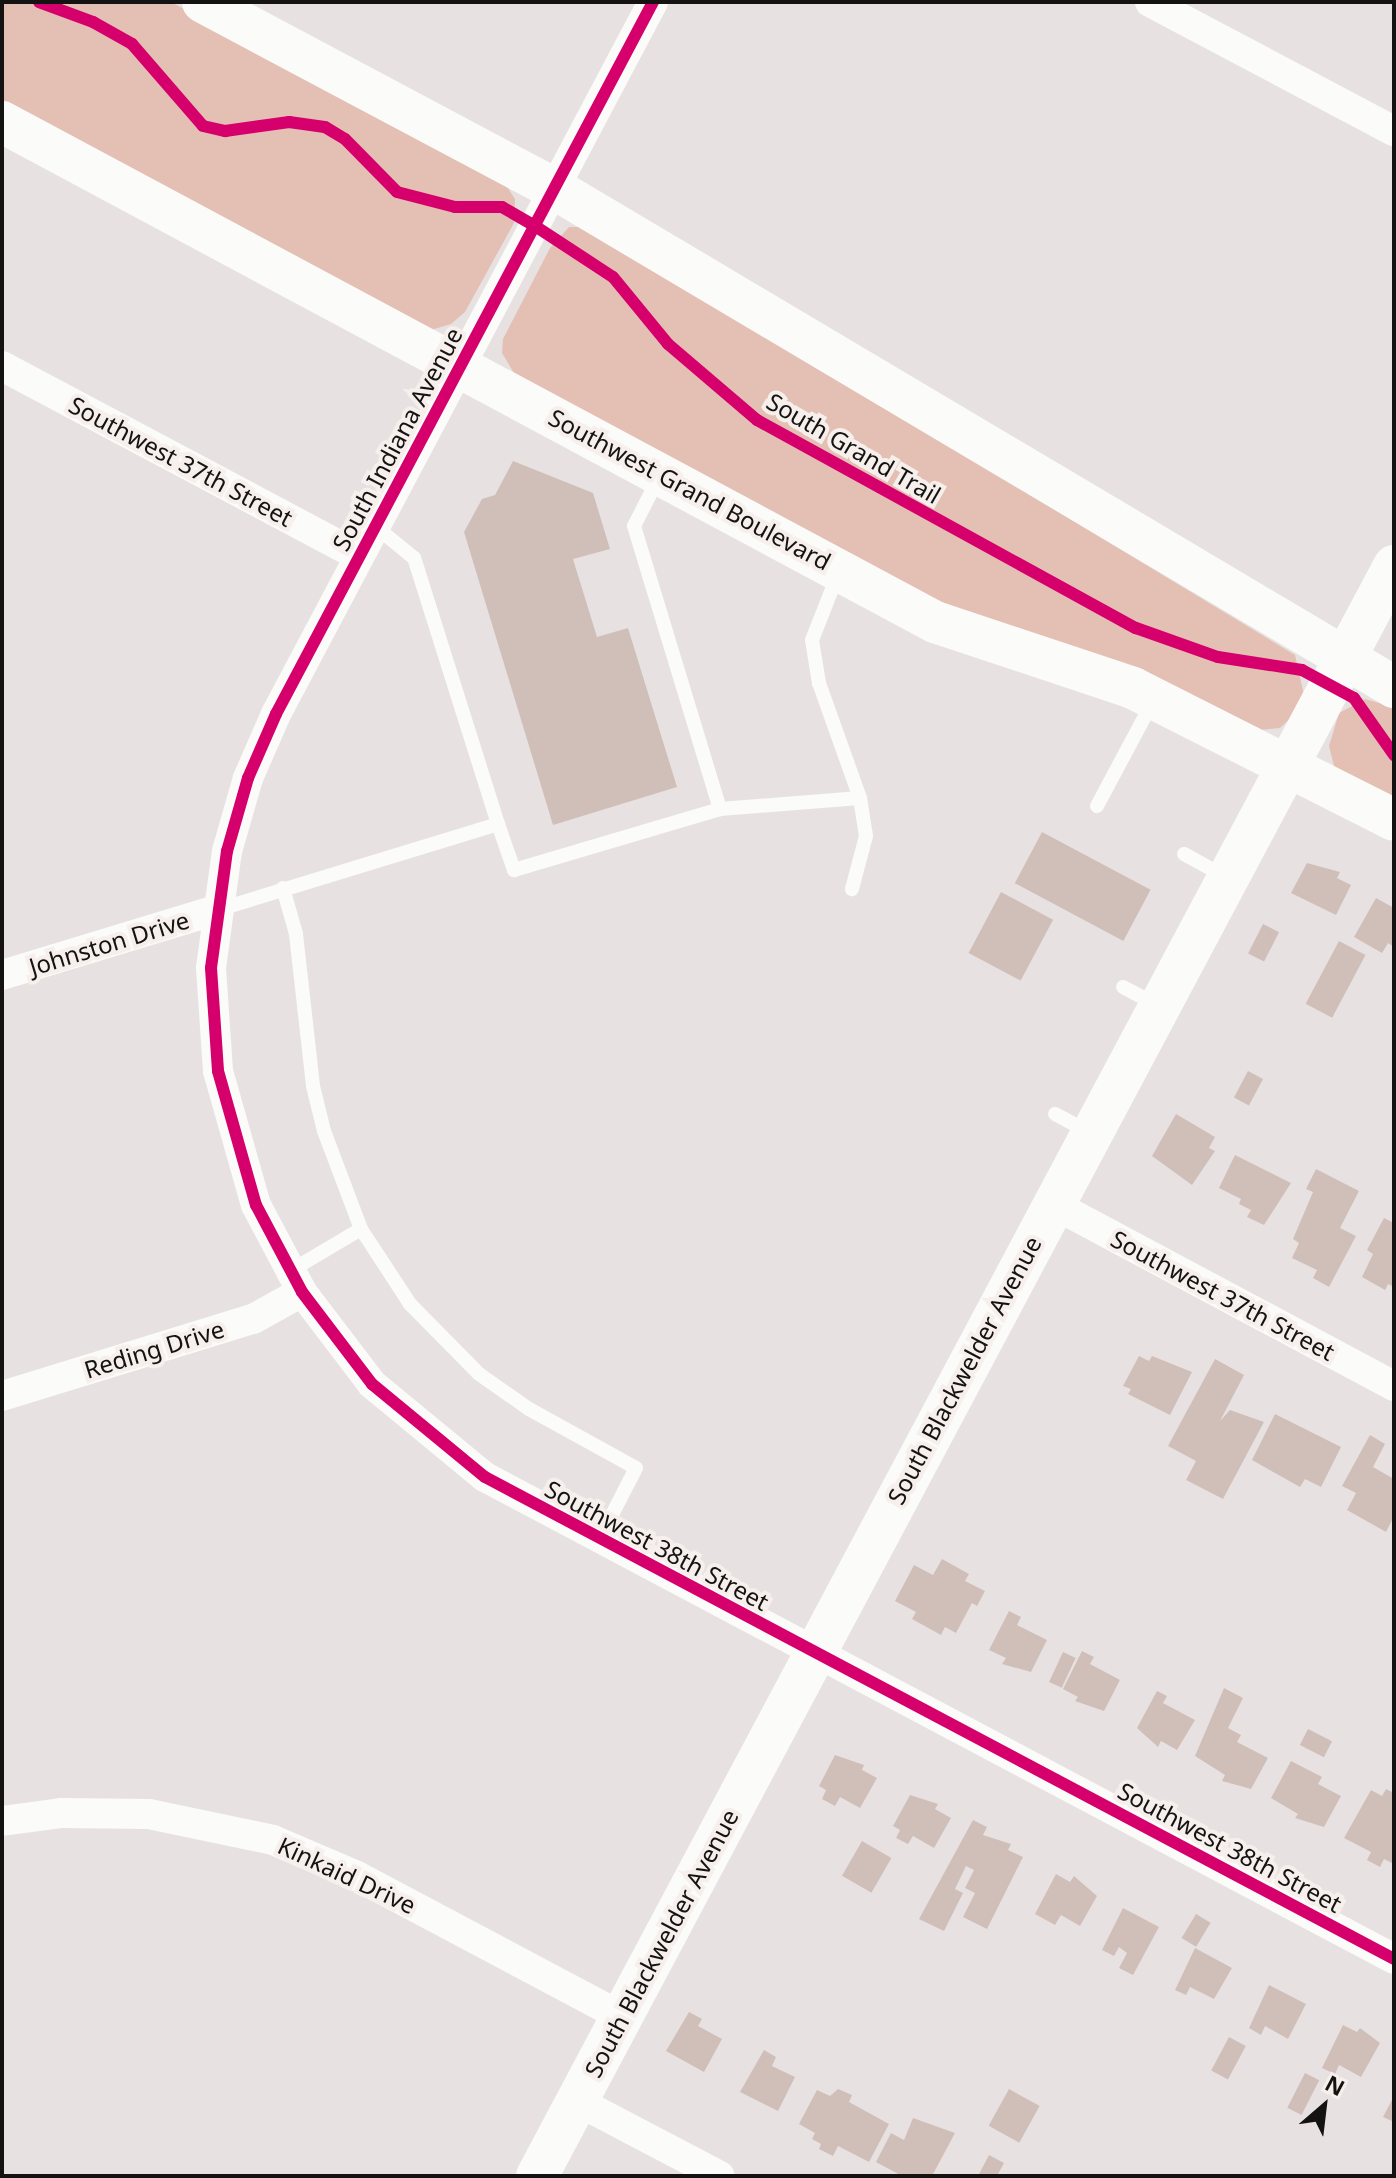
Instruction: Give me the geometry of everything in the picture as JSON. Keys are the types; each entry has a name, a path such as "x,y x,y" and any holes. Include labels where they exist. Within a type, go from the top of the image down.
{"street":[{"path":"203,2 555,189 1343,660 1394,687"},
{"name":"South Indiana Avenue","path":"216,910 227,851 260,747 653,2"},
{"path":"1150,2 1394,131"},
{"name":"Southwest Grand Boulevard","path":"2,122 935,622 1154,699 1394,820"},
{"name":"Southwest 37th Street","path":"2,366 359,556"},
{"name":"South Blackwelder Avenue","path":"537,2176 1053,1204 1073,1124 1140,997 1228,878 1394,566"},
{"name":"Johnston Drive","path":"2,975 216,910"},
{"name":"Southwest 38th Street","path":"216,910 213,1026 226,1110 256,1205 296,1281 372,1384 427,1434 485,1477 599,1540 1394,1959"},
{"name":"Southwest 37th Street","path":"1053,1204 1394,1386"},
{"name":"Reding Drive","path":"2,1396 253,1319 296,1281"},
{"name":"Kinkaid Drive","path":"2,1821 62,1813 149,1814 273,1840 357,1876 622,2017"},
{"path":"577,2101 720,2176"}],"lane":[{"path":"661,473 634,526 720,809"},
{"path":"376,527 414,558 514,870 720,809 860,798"},
{"path":"840,570 812,640 819,683 860,798 866,836 852,889"},
{"path":"1097,806 1154,699"},
{"path":"216,910 498,824"},
{"path":"1184,854 1228,878"},
{"path":"283,888 296,934 313,1086 329,1146 361,1229 410,1304 479,1374 529,1409 636,1468 599,1540"},
{"path":"296,1281 361,1229"}],"shaded area":[{"path":"2,2 171,2 500,176 515,199 514,223 465,312 451,324 431,330 2,107"},
{"path":"569,227 587,227 1295,655 1304,695 1296,713 1280,728 1252,731 932,604 517,378 502,353 503,339 550,248"},
{"path":"1365,699 1394,707 1394,803 1349,779 1334,766 1329,746 1339,713"}],"building":[{"path":"513,461 593,493 610,549 573,559 597,637 628,628 677,787 553,825 464,532 482,499 495,495"},
{"path":"1042,832 1151,890 1123,941 1015,883"},
{"path":"1307,863 1340,872 1337,878 1351,885 1336,915 1291,893"},
{"path":"1001,892 1053,920 1021,981 969,953"},
{"path":"1376,898 1394,908 1394,947 1388,943 1382,953 1354,937"},
{"path":"1263,924 1279,932 1264,962 1248,953"},
{"path":"1339,941 1365,955 1332,1018 1306,1004"},
{"path":"1248,1071 1263,1079 1249,1105 1234,1097"},
{"path":"1176,1114 1215,1137 1209,1148 1215,1151 1192,1185 1152,1156"},
{"path":"1235,1155 1291,1183 1264,1225 1247,1217 1251,1210 1239,1204 1241,1199 1219,1188"},
{"path":"1316,1169 1359,1191 1340,1228 1356,1236 1329,1287 1313,1278 1317,1270 1292,1258 1299,1243 1293,1239 1313,1192 1306,1189"},
{"path":"1384,1218 1394,1223 1394,1287 1388,1284 1385,1290 1362,1277 1373,1254 1367,1250"},
{"path":"1139,1356 1149,1361 1152,1356 1192,1372 1170,1415 1128,1394 1131,1389 1123,1386"},
{"path":"1215,1359 1244,1375 1220,1421 1230,1410 1264,1422 1223,1499 1186,1480 1196,1461 1168,1446"},
{"path":"1275,1414 1341,1447 1321,1487 1305,1479 1300,1487 1252,1460"},
{"path":"1370,1435 1385,1444 1373,1467 1394,1479 1394,1516 1386,1532 1347,1510 1356,1493 1342,1486"},
{"path":"942,1559 969,1574 965,1581 985,1591 977,1606 972,1603 956,1633 945,1627 941,1635 912,1619 916,1612 895,1601 914,1565 933,1575"},
{"path":"1009,1611 1021,1617 1017,1625 1047,1640 1031,1672 1002,1664 1006,1658 989,1650"},
{"path":"1082,1651 1094,1657 1090,1664 1120,1680 1104,1711 1075,1701 1078,1697 1063,1689"},
{"path":"1063,1652 1076,1658 1062,1688 1049,1682"},
{"path":"1224,1688 1243,1698 1228,1728 1241,1735 1237,1742 1268,1758 1251,1789 1222,1781 1225,1775 1195,1756"},
{"path":"1157,1691 1167,1696 1163,1703 1195,1720 1177,1750 1161,1741 1158,1747 1137,1728"},
{"path":"1308,1729 1332,1741 1324,1757 1300,1745"},
{"path":"835,1755 864,1765 862,1770 877,1778 860,1808 840,1797 835,1806 822,1799 826,1790 819,1786"},
{"path":"1291,1761 1322,1777 1318,1784 1341,1796 1324,1827 1295,1818 1298,1814 1271,1798"},
{"path":"1386,1789 1394,1793 1394,1864 1384,1859 1380,1867 1367,1860 1371,1852 1344,1838 1371,1790 1382,1796"},
{"path":"910,1795 938,1804 935,1809 951,1818 934,1848 913,1836 908,1844 896,1838 900,1830 893,1826"},
{"path":"973,1820 987,1827 983,1835 1011,1844 1008,1850 1023,1857 987,1929 963,1917 975,1893 965,1888 974,1870 966,1866 955,1889 963,1893 944,1931 919,1919"},
{"path":"862,1841 891,1858 871,1893 842,1876"},
{"path":"1056,1874 1070,1882 1074,1876 1097,1896 1080,1926 1061,1915 1055,1925 1035,1914"},
{"path":"1123,1908 1159,1927 1133,1975 1119,1968 1127,1953 1119,1947 1114,1956 1102,1950"},
{"path":"1196,1914 1211,1923 1196,1947 1182,1938"},
{"path":"1195,1948 1232,1968 1214,1999 1190,1987 1186,1995 1175,1990"},
{"path":"1269,1985 1306,2004 1288,2039 1265,2026 1261,2035 1249,2028"},
{"path":"689,2012 702,2019 698,2026 722,2039 704,2072 666,2051"},
{"path":"1343,2025 1357,2032 1360,2028 1380,2043 1361,2077 1339,2065 1335,2074 1322,2068"},
{"path":"1229,2037 1246,2046 1228,2079 1211,2071"},
{"path":"764,2050 776,2057 772,2066 795,2077 778,2111 740,2092"},
{"path":"1305,2073 1319,2080 1302,2115 1287,2108"},
{"path":"838,2089 852,2095 849,2102 889,2124 869,2162 838,2146 833,2156 819,2149 821,2144 812,2139 815,2133 799,2124 817,2090 830,2096"},
{"path":"1009,2089 1040,2106 1019,2143 989,2126"},
{"path":"1394,2096 1394,2122 1383,2117"},
{"path":"913,2118 955,2133 932,2176 902,2176 876,2162 891,2133 904,2140"},
{"path":"989,2155 1004,2163 997,2176 978,2176"}],"cycle path":[{"name":"South Grand Trail","path":"39,2 93,22 132,44 203,126 225,131 289,122 325,127 345,139 397,192 455,207 502,207 613,277 668,344 757,420 1136,628 1218,657 1302,670 1354,698 1394,755"},
{"path":"653,2 276,714 248,778 227,851 211,968 218,1071 256,1205 302,1292 372,1384 485,1477 1394,1959"}]}
